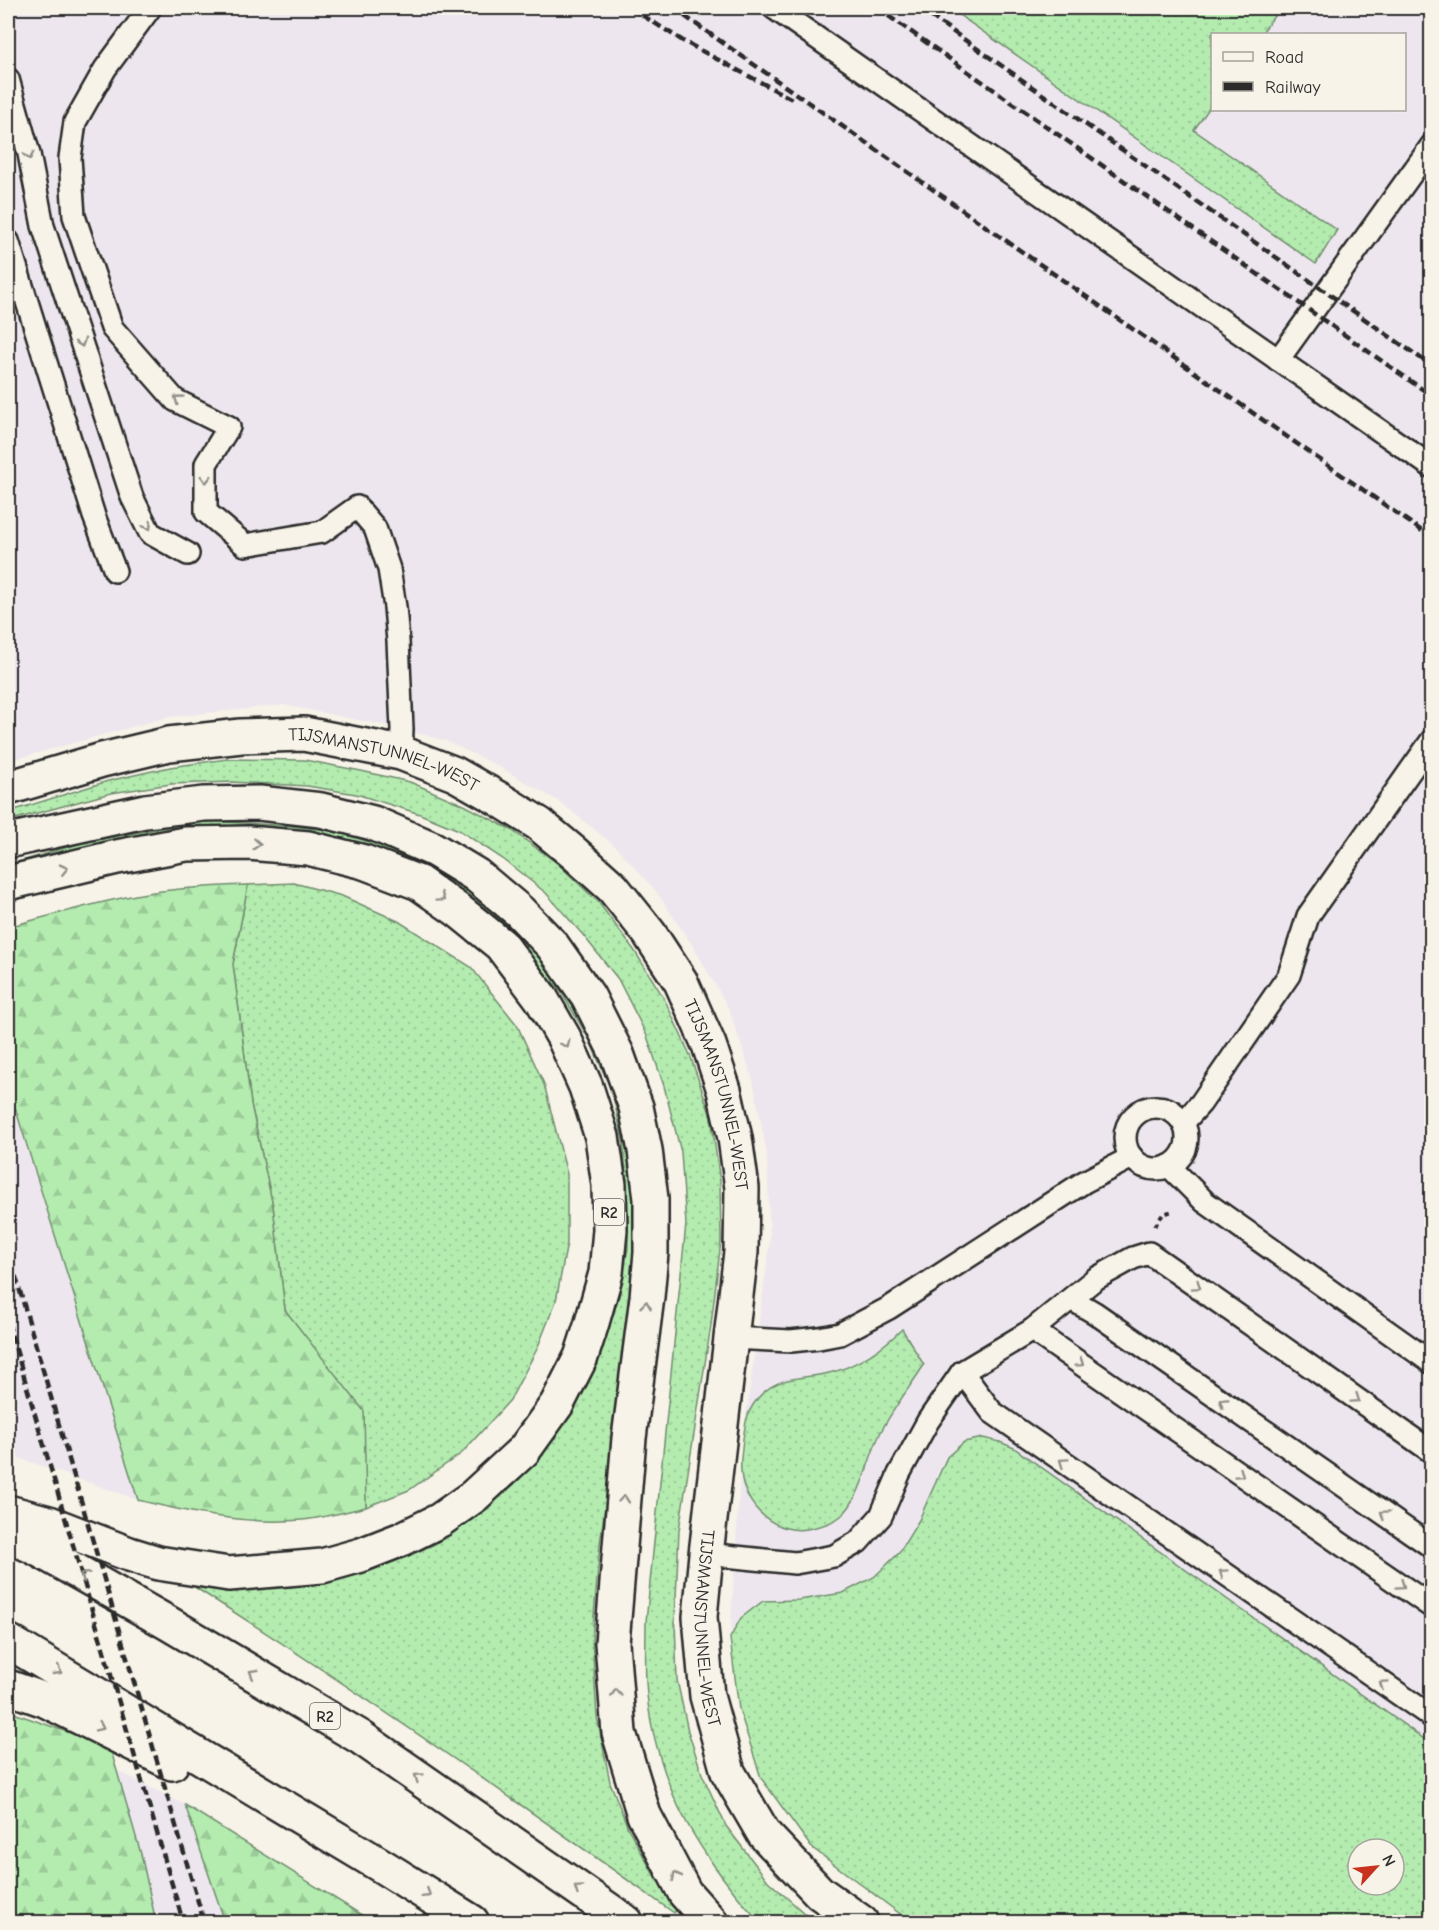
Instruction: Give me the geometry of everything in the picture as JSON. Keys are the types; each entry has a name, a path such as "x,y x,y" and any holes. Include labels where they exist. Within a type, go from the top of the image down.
{"main road":[{"name":"TIJSMANSTUNNEL-WEST","path":"8,788 102,760 169,744 241,736 304,734 401,753 455,774 539,824 574,852 620,897 649,933 681,982 709,1045 724,1090 735,1138 741,1188 741,1252 700,1617 706,1696 729,1772 764,1834 820,1893 861,1923"},
{"name":"R2","path":"8,841 145,811 204,804 280,805 321,810 373,823 433,849 476,874 519,911 552,945 588,996 617,1054 636,1107 645,1150 651,1199 651,1253 629,1438 612,1643 619,1733 644,1815 685,1893 711,1923"},
{"name":"R2","path":"8,884 94,862 186,844 248,843 308,848 364,862 419,883 501,945 541,998 564,1038 586,1087 602,1137 609,1185 610,1230 606,1273 591,1326 581,1358 557,1404 524,1450 474,1496 440,1520 402,1539 361,1555 322,1566 229,1574 158,1563 49,1523 8,1512"},
{"name":"R2","path":"8,1535 34,1547 168,1623 360,1737 626,1923"},
{"path":"8,1641 382,1866 472,1923"},
{"path":"8,1687 45,1700 382,1866"}],"lane":[{"path":"150,8 105,69 75,122 70,158 74,216 112,328 175,400 229,427 206,464 206,512 245,545 322,532 357,507 375,528 389,569 395,607 402,729 401,753"},
{"path":"774,8 1431,467"},
{"path":"8,79 29,154 44,226 132,497 150,533 188,554"},
{"path":"1278,360 1431,145"},
{"path":"8,241 94,516 115,571"},
{"path":"1183,1123 1201,1103 1289,975 1308,916 1431,740"},
{"path":"1158,1107 1176,1115 1183,1123 1187,1132 1187,1143 1178,1161 1169,1166 1159,1169 1139,1164 1127,1149 1127,1128 1139,1112 1158,1107"},
{"path":"731,1338 792,1341 840,1334 890,1308 1084,1182 1132,1157"},
{"path":"1169,1166 1205,1202 1431,1363"},
{"path":"706,1554 795,1563 834,1556 858,1542 881,1516 928,1421 963,1372 1032,1330 1095,1279 1133,1258 1149,1253 1431,1452"},
{"path":"1071,1299 1095,1313 1431,1547"},
{"path":"1032,1330 1431,1607"},
{"path":"963,1372 992,1412 1431,1717"}],"shaded area":[{"path":"8,8 1431,8 1431,1922 911,1922 811,1847 761,1778 739,1709 730,1638 742,1445 770,1242 767,1155 753,1080 729,1009 693,946 655,890 615,846 560,802 496,765 446,741 402,729 284,705 168,717 8,761"},
{"path":"8,1085 138,1500 8,1454"},
{"path":"116,1770 185,1805 225,1922 156,1922 141,1854"}],"green space":[{"path":"949,8 1280,8 1262,33 1211,33 1211,105 1194,130 1337,230 1316,264"},
{"path":"227,759 305,760 410,782 464,805 510,829 557,863 599,903 634,950 664,998 690,1055 711,1117 720,1182 721,1241 711,1325 679,1530 675,1621 677,1680 688,1731 702,1774 726,1826 768,1881 814,1922 760,1922 735,1893 698,1842 678,1806 662,1763 651,1723 646,1682 646,1622 686,1224 681,1152 664,1086 647,1036 618,979 546,893 503,859 459,830 420,814 356,794 307,786 232,782 171,784 111,793 8,821 8,812 108,781 170,767"},
{"path":"211,821 335,831 400,852 463,887 496,911 548,966 570,995 619,1092 636,1191 636,1250 628,1333 600,1544 592,1639 597,1717 610,1782 628,1828 654,1875 679,1907 674,1913 437,1747 196,1588 207,1582 227,1586 273,1587 329,1580 385,1565 435,1544 474,1516 514,1483 553,1434 587,1384 602,1350 619,1296 628,1248 627,1184 623,1140 612,1092 589,1039 560,990 524,950 300,836 8,876 8,865 85,842"},
{"path":"294,883 342,896 398,921 471,967 517,1025 544,1084 567,1174 567,1243 556,1301 537,1349 510,1400 462,1453 409,1490 366,1507 364,1462 318,1354 285,1310 273,1206 251,1104 233,964 248,885"},
{"path":"248,885 233,964 251,1104 273,1206 285,1310 364,1411 366,1507 302,1520 240,1519 138,1500 8,1085 8,927 94,904 147,893"},
{"path":"902,1329 924,1365 882,1430 860,1487 849,1508 831,1522 799,1530 786,1528 764,1516 748,1496 741,1471 745,1426 753,1405 761,1395 778,1383 829,1373 859,1361 878,1350"},
{"path":"983,1438 1014,1448 1431,1744 1431,1922 911,1922 811,1847 761,1778 739,1709 730,1638 741,1618 763,1601 799,1600 843,1593 874,1577 899,1553 919,1520 947,1457 964,1442"},
{"path":"8,1711 110,1747 141,1854 156,1922 8,1922"},
{"path":"185,1805 373,1922 225,1922"}],"railway":[{"path":"631,8 683,41 792,99"},
{"path":"673,8 1432,538"},
{"path":"877,8 1432,396"},
{"path":"919,8 1432,366"},
{"path":"8,1250 204,1922"},
{"path":"8,1322 183,1922"}]}
